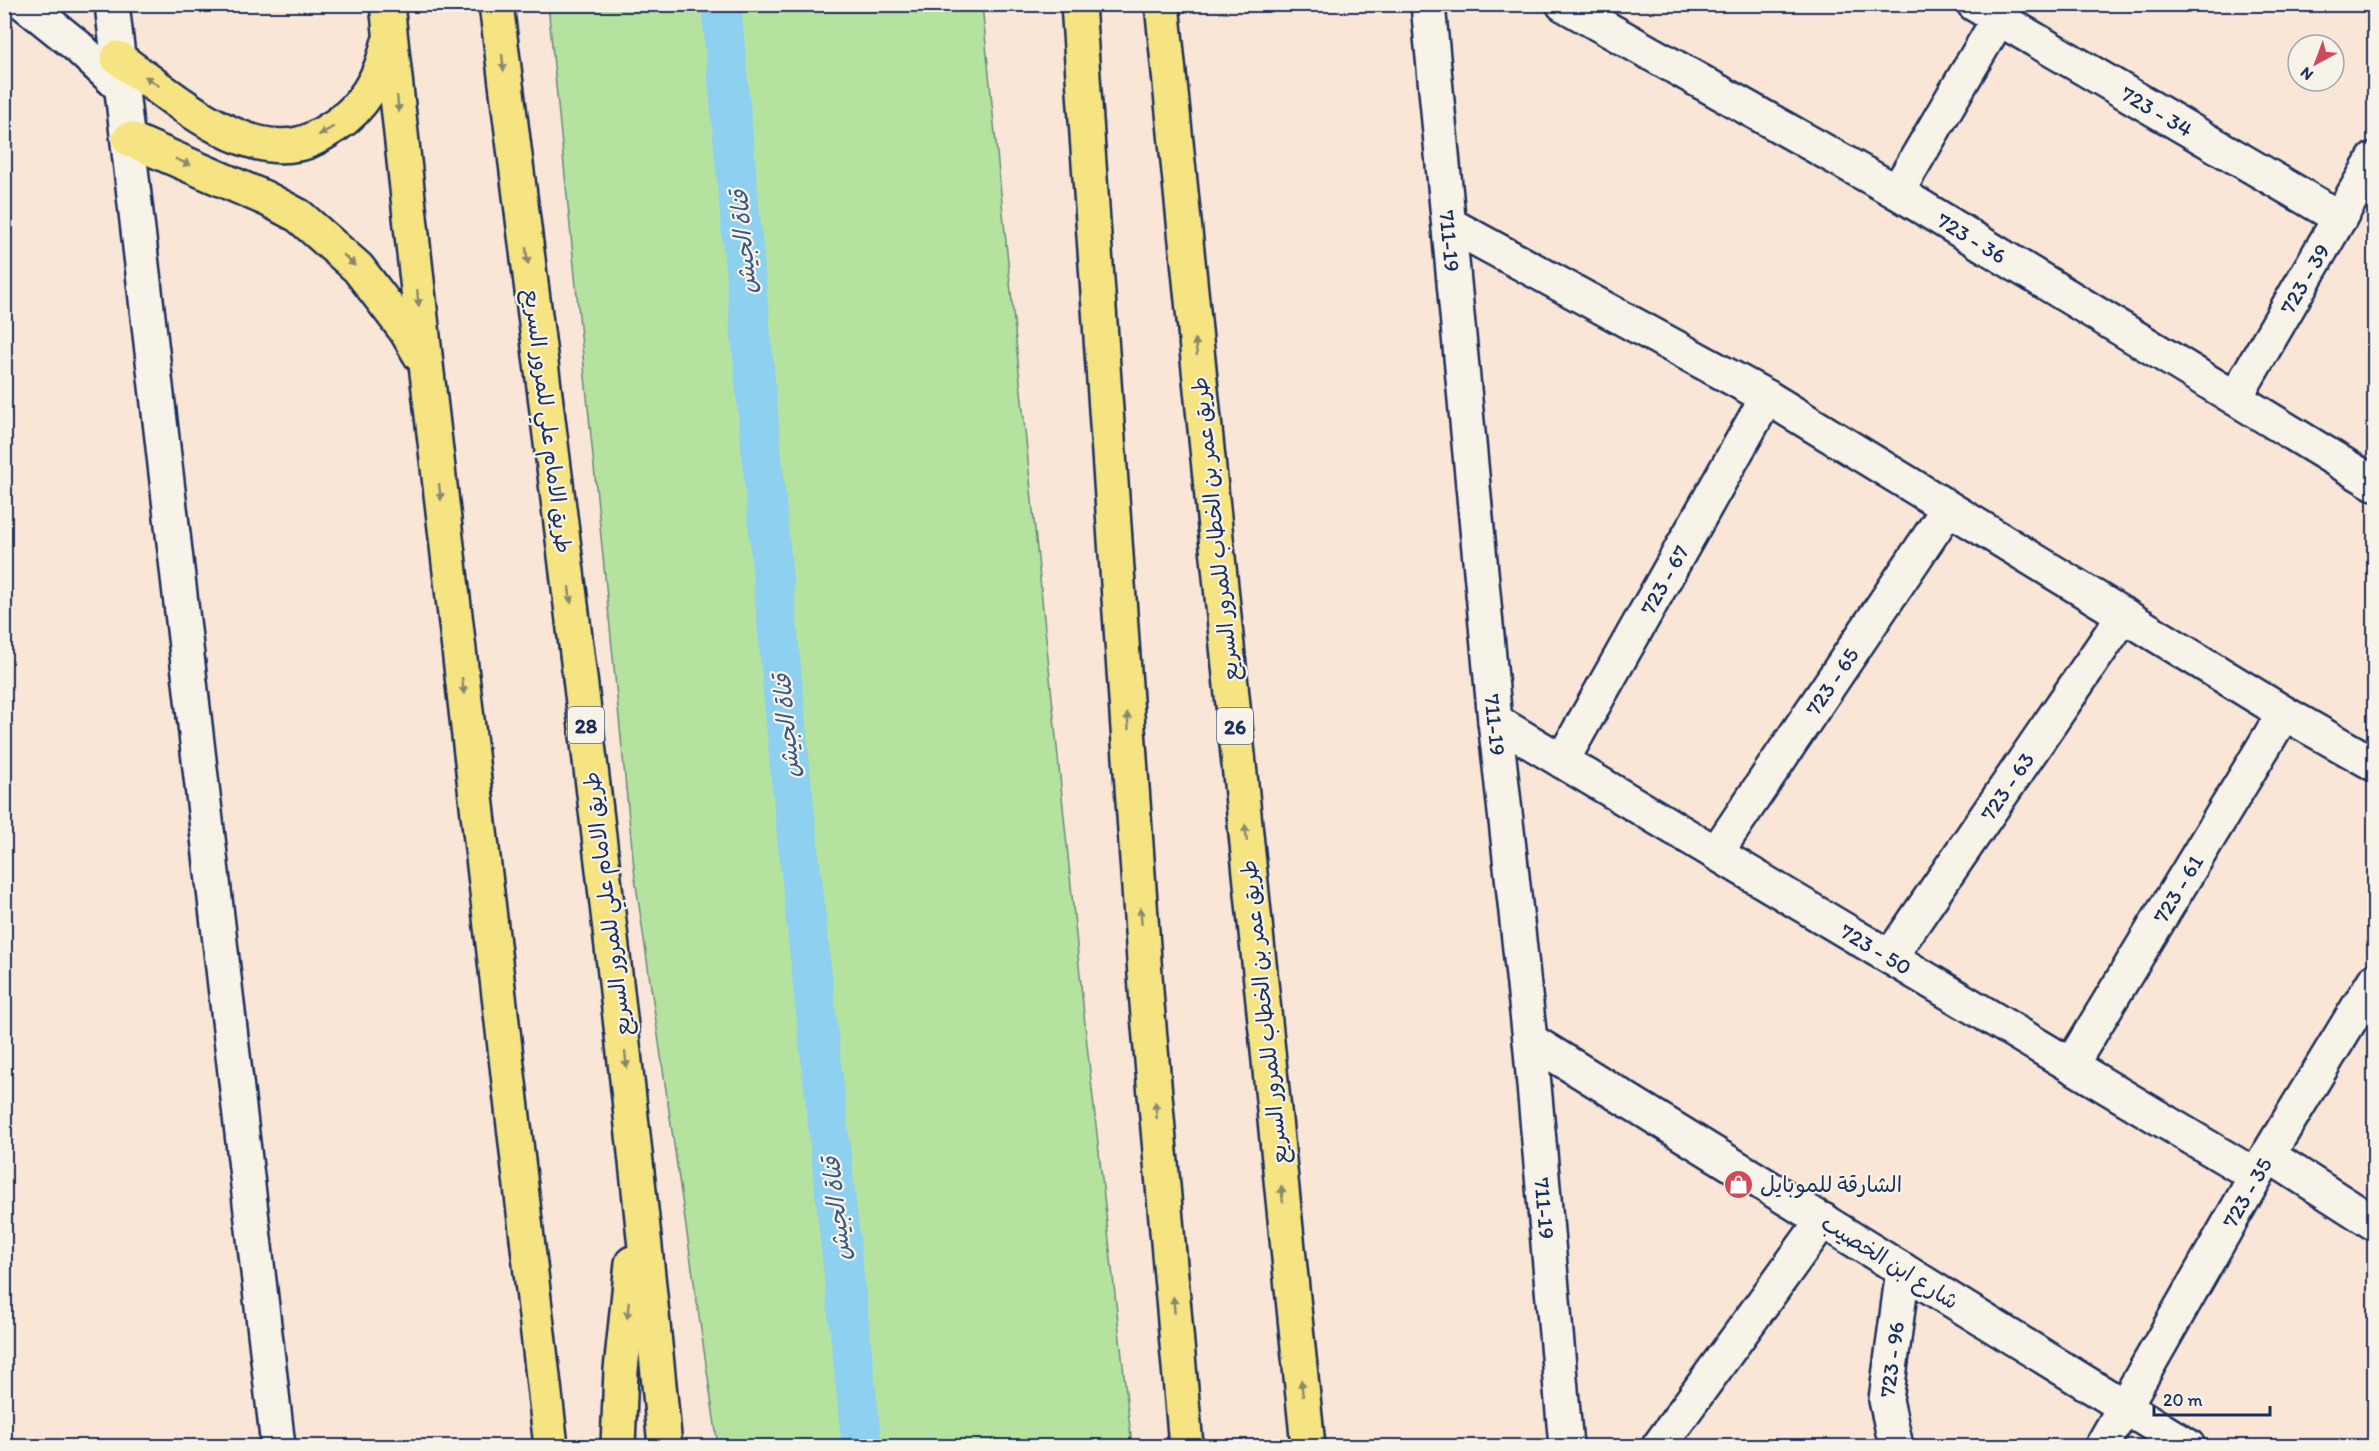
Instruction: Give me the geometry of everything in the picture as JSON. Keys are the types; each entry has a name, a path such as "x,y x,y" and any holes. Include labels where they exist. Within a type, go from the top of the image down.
{"main road":[{"name":"طريق الامام علي للمرور السريع","path":"496,4 583,699 636,1147 665,1446"},
{"path":"1078,4 1147,1004 1186,1446"},
{"name":"طريق عمر بن الخطاب للمرور السريع","path":"1162,4 1308,1446"},
{"path":"119,72 243,140 268,145 298,145 322,135 343,121 360,103 375,81 385,59 388,19"},
{"path":"388,19 551,1446"},
{"path":"129,139 267,199 299,216 358,268 406,331 426,364"},
{"path":"618,1446 621,1370 636,1231 636,1147"},
{"path":"1179,1356 1197,1446"}],"street":[{"path":"25,4 76,45 119,72"},
{"path":"112,4 278,1446"},
{"name":"711-19","path":"1428,4 1496,721 1530,1040 1566,1446"},
{"name":"723 - 36","path":"1563,4 1897,192 2374,483"},
{"path":"1897,192 1986,11"},
{"name":"723 - 34","path":"1986,11 2340,218"},
{"name":"723 - 39","path":"2235,398 2374,159"},
{"path":"1449,224 1767,397 2284,713 2374,765"},
{"name":"723 - 67","path":"1562,761 1767,397"},
{"name":"723 - 65","path":"1716,853 1948,509"},
{"name":"723 - 63","path":"1890,957 2124,615"},
{"name":"723 - 61","path":"2071,1065 2284,713"},
{"name":"723 - 50","path":"1496,721 2071,1065 2374,1223"},
{"name":"723 - 35","path":"2102,1446 2262,1166 2374,981"},
{"name":"شارع ابن الخصيب","path":"1530,1040 2188,1446"},
{"path":"1659,1446 1822,1220"},
{"name":"723 - 96","path":"1896,1446 1886,1400 1902,1270"}],"green space":[{"path":"548,5 982,5 1088,1054 1132,1446 718,1446 635,878"}],"waterway":[{"name":"قناة الجيش","path":"721,4 791,778 862,1446"}],"place":[{"name":"الشارقة للموبايل","path":"1739,1184"}]}
